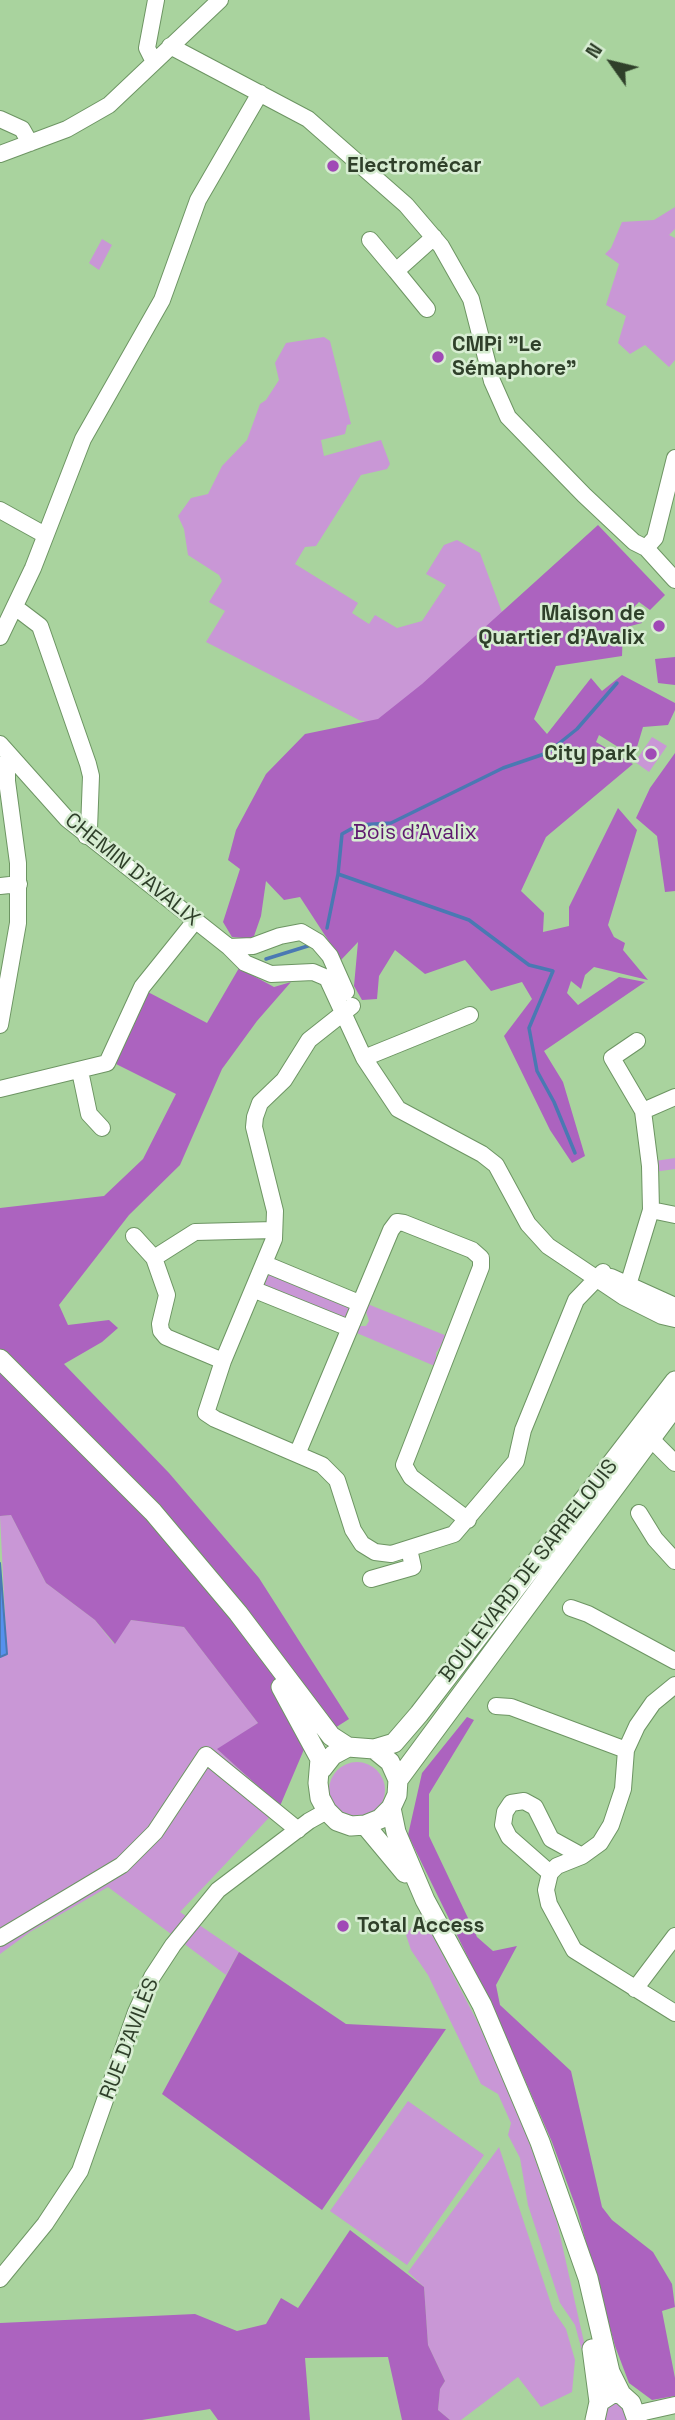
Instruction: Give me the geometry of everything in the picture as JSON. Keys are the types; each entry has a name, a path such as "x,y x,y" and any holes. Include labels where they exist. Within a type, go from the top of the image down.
{"main road":[{"path":"0,1359 153,1512 238,1613 331,1736 348,1747 374,1749 390,1762 398,1780 397,1795 391,1808 380,1819 365,1825 344,1823 327,1811 320,1798 318,1783 322,1769 333,1755 348,1747"},
{"name":"BOULEVARD DE SARRELOUIS","path":"374,1749 394,1743 419,1714 675,1381"},
{"name":"BOULEVARD DE SARRELOUIS","path":"398,1780 675,1406"},
{"path":"238,1613 316,1748 322,1769"},
{"path":"391,1808 396,1832 425,1900 482,2005 540,2142 588,2278 610,2372 621,2394 631,2403 636,2417"},
{"path":"365,1825 381,1841 425,1900"},
{"path":"572,2231 597,2411"},
{"path":"597,2411 609,2395 621,2394"}],"street":[{"path":"154,62 148,48 156,0"},
{"path":"0,154 67,129 109,105 219,0"},
{"path":"170,46 308,119 406,205 434,237 471,299 492,381 508,416 584,495 634,542 646,548 675,580"},
{"path":"0,637 15,607 83,439 162,300 198,200 260,93"},
{"path":"0,119 22,129 30,143"},
{"path":"396,271 434,237"},
{"path":"370,240 427,309"},
{"path":"646,548 655,538 675,458"},
{"path":"0,510 45,535"},
{"path":"15,607 40,626 92,776 89,829 86,836"},
{"name":"CHEMIN D'AVALIX","path":"0,744 67,819 86,836 229,947 245,963 271,974 313,972 327,978 348,1009"},
{"path":"0,1025 18,923 19,884 7,761 11,757"},
{"path":"0,886 19,884"},
{"path":"1,1084 107,1063 142,987 195,921"},
{"name":"CHEMIN D'AVALIX","path":"229,947 253,946 300,932 318,942 330,956 368,1056 404,1105 494,1154 510,1173 528,1211 544,1233 600,1276 662,1316 675,1319"},
{"path":"348,1009 309,1040 284,1080 260,1103 255,1117 254,1126 275,1211 274,1230 265,1265 223,1361 206,1413 322,1465 337,1480 352,1530 362,1544 374,1552 391,1554 454,1534 516,1461 523,1430 576,1300 600,1276"},
{"path":"368,1056 470,1015"},
{"path":"626,1292 651,1210 650,1166 643,1111 612,1058 637,1041"},
{"path":"80,1070 89,1114 102,1128"},
{"path":"643,1111 675,1097"},
{"path":"651,1210 675,1215"},
{"path":"298,1452 359,1303 397,1222 472,1250 481,1258 481,1267 404,1465 411,1477 468,1520"},
{"path":"154,1258 195,1232 274,1230"},
{"path":"134,1236 154,1258 167,1295 160,1324 161,1331 166,1338 223,1361"},
{"path":"265,1265 359,1303"},
{"path":"254,1290 349,1328"},
{"name":"CHEMIN D'AVALIX","path":"626,1292 675,1307"},
{"path":"650,1438 675,1464"},
{"path":"639,1513 655,1539 675,1560"},
{"path":"371,1579 413,1567 409,1549"},
{"path":"571,1608 588,1614 675,1661"},
{"path":"675,1685 653,1703 637,1726 626,1750 623,1789 611,1825 600,1843 582,1856 557,1866 550,1873 546,1890 549,1904 574,1950 675,2013"},
{"path":"496,1706 511,1707 626,1750"},
{"path":"0,1938 122,1864 155,1832 206,1755 298,1830"},
{"path":"550,1873 509,1838 503,1825 505,1812 511,1803 524,1801 536,1807 551,1839 582,1856"},
{"name":"RUE D'AVILÈS","path":"0,2279 45,2224 80,2171 136,2012 152,1977 173,1945 218,1890 327,1811"},
{"path":"635,1989 675,1936"},
{"path":"636,2417 675,2405"},
{"path":"656,2420 675,2416"}],"shaded area":[{"path":"675,207 675,229 669,235 675,238 675,360 669,367 645,345 630,354 618,343 626,316 606,305 619,264 605,254 611,248 622,222 654,220"},
{"path":"102,239 112,245 99,270 89,263"},
{"path":"324,337 330,341 351,424 347,425 345,434 321,440 324,456 381,440 390,464 387,469 361,475 316,546 305,547 295,564 358,603 352,613 369,624 375,615 397,628 422,621 446,585 426,574 444,545 457,540 480,553 503,615 380,726 359,720 206,642 225,611 209,602 222,581 219,575 188,555 184,529 178,516 191,498 208,494 222,466 247,440 260,404 266,400 279,380 275,363 286,343"},
{"name":"City park","path":"652,737 667,746 649,772 635,762"},
{"path":"675,1158 675,1169 654,1172 655,1161"},
{"path":"265,1273 348,1302 351,1308 347,1319 262,1288"},
{"path":"365,1303 447,1336 436,1353 437,1367 352,1331 354,1326 366,1326 369,1321 366,1312 361,1310"},
{"path":"11,1515 46,1583 95,1620 114,1644 131,1620 184,1627 258,1723 218,1750 280,1806 180,1912 239,1952 226,1975 108,1887 30,1932 0,1954 0,1657 7,1654 0,1516"},
{"path":"357,1762 372,1767 380,1775 385,1790 380,1805 372,1813 357,1818 342,1813 334,1805 329,1790 334,1775 342,1767"},
{"path":"421,1913 479,2025 528,2139 557,2222 590,2369 587,2369 575,2325 560,2303 528,2205 520,2158 508,2135 511,2123 498,2094 481,2084 428,1975 411,1950 406,1935"},
{"path":"408,2101 484,2155 407,2265 330,2211"},
{"path":"499,2147 553,2310 566,2329 575,2360 572,2392 541,2407 518,2377 461,2420 450,2420 438,2410 440,2389 445,2381 428,2345 424,2287 408,2272"},
{"path":"613,2401 621,2402 629,2420 602,2420 602,2411"}],"green space":[{"name":"Bois d'Avalix","path":"598,525 665,595 650,610 639,602 632,609 642,623 623,628 622,656 556,666 534,719 547,734 591,678 602,691 622,675 675,703 675,710 668,725 643,727 634,757 599,735 596,742 633,764 546,837 521,891 544,913 543,932 569,926 569,907 618,808 637,830 608,925 614,937 625,943 623,950 648,980 594,967 585,975 581,989 571,981 567,993 578,1005 619,977 645,982 544,1051 563,1082 585,1156 572,1163 550,1130 504,1036 532,999 522,982 491,991 465,960 425,974 395,950 379,976 377,999 362,1000 354,986 358,942 341,960 300,897 284,900 266,881 261,916 253,939 232,937 223,922 240,869 228,860 236,830 266,774 305,734 378,719 422,684"},
{"path":"675,657 675,685 658,683 655,659"},
{"path":"675,753 675,891 665,892 657,836 636,818 650,788"},
{"path":"239,968 274,987 291,982 257,1021 222,1069 180,1165 129,1215 59,1305 68,1325 109,1320 118,1328 102,1342 64,1364 169,1473 259,1578 349,1719 305,1747 280,1806 217,1749 258,1723 184,1627 131,1620 115,1644 95,1620 46,1583 11,1515 0,1516 0,1208 104,1196 143,1159 176,1094 116,1064 146,991 207,1023"},
{"path":"467,1717 474,1720 429,1794 429,1836 477,1937 493,1951 517,1946 496,1985 500,2005 571,2071 602,2207 612,2220 653,2252 672,2284 675,2307 662,2311 675,2378 675,2396 652,2400 629,2383 615,2346 577,2210 552,2142 500,2023 408,1835 422,1773"},
{"path":"239,1952 346,2024 446,2029 322,2210 162,2094"},
{"path":"350,2230 424,2287 428,2345 445,2381 440,2389 438,2410 450,2420 402,2420 388,2357 305,2358 310,2420 218,2420 210,2409 142,2420 0,2420 0,2323 195,2314 237,2331 266,2324 281,2298 298,2308"}],"water":[{"path":"0,1563 7,1654 0,1657"}],"waterway":[{"path":"575,1153 554,1102 537,1071 529,1028 553,971 529,965 469,920 338,874 342,834 358,825 391,823 503,768 547,753 577,729 617,683"},
{"path":"327,928 338,874"},
{"path":"266,959 311,945"}],"place":[{"name":"Electromécar","path":"333,166"},
{"name":"CMPi \"Le Sémaphore\"","path":"438,357"},
{"name":"Maison de Quartier d'Avalix","path":"659,626"},
{"name":"City park","path":"651,754"},
{"name":"Total Access","path":"343,1926"}]}
